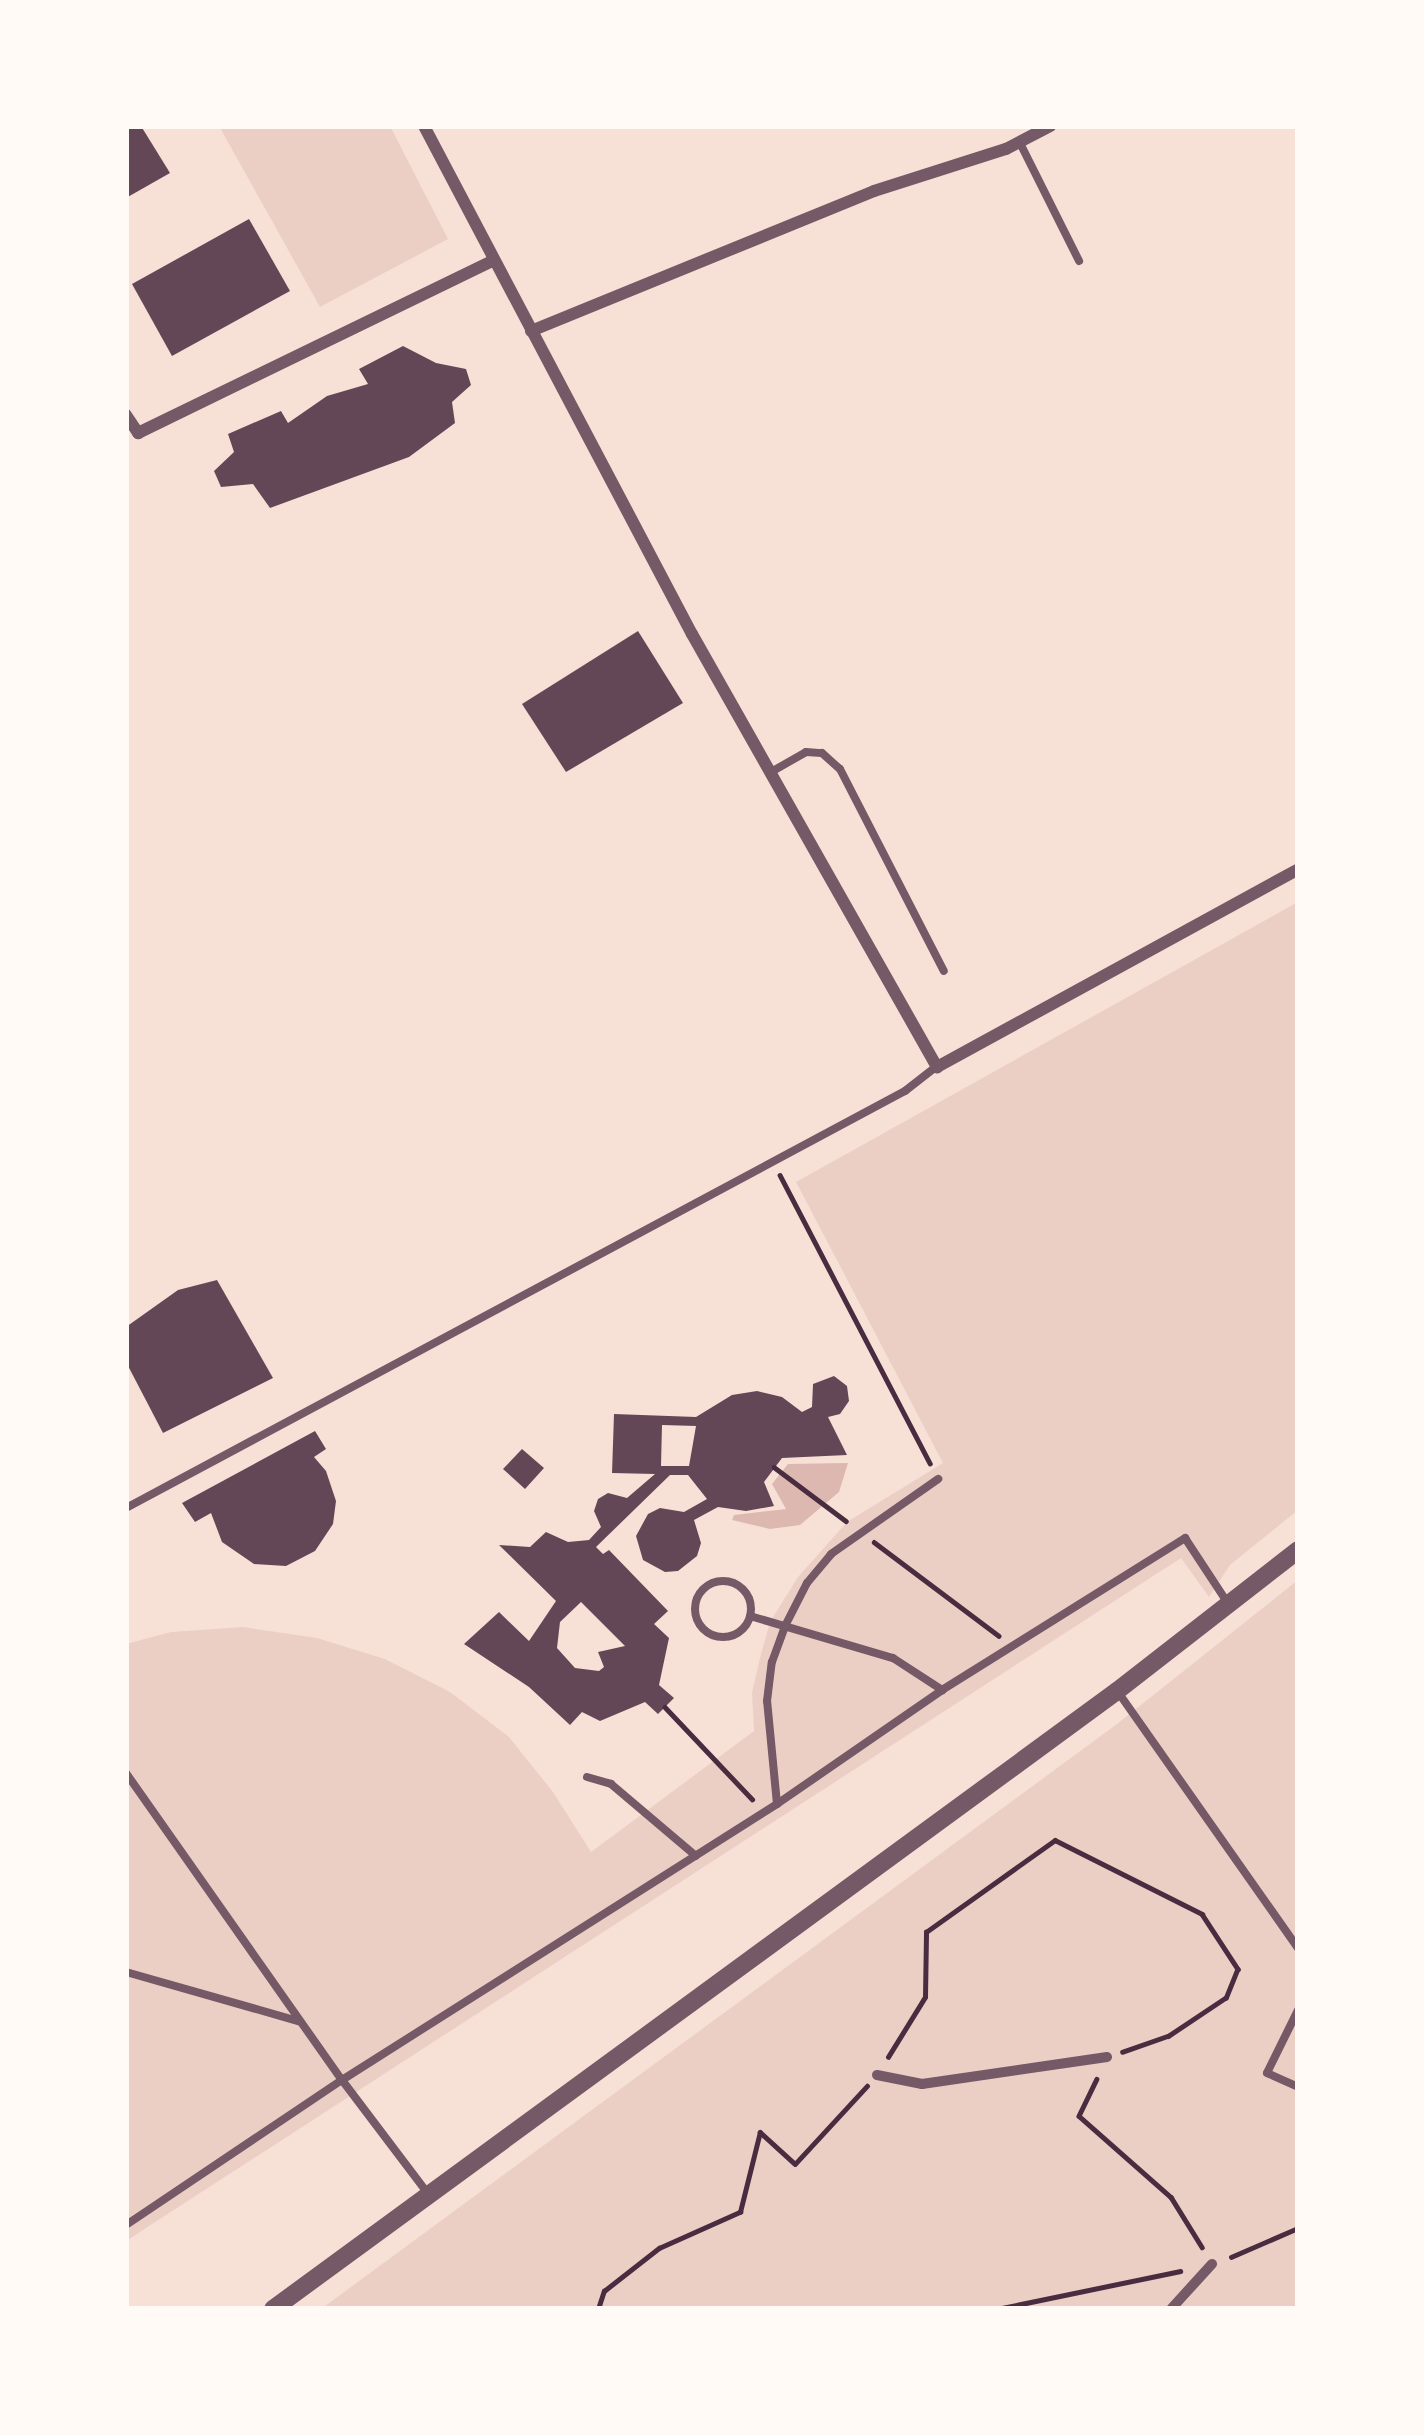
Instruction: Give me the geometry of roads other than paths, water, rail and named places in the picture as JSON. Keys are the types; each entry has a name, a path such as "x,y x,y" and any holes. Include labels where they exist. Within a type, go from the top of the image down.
{"street":[{"path":"424,126 770,773 937,1067 1298,869"},
{"path":"531,331 874,191 1020,143 1050,126"},
{"path":"126,415 138,433 493,261"},
{"path":"273,2309 1117,1690 1298,1550"},
{"path":"877,2075 922,2084 1107,2057"},
{"path":"1171,2309 1213,2264"}],"lane":[{"path":"1020,143 1079,261"},
{"path":"770,773 806,752 822,753 840,769 944,971"},
{"path":"126,1508 904,1091 937,1067"},
{"path":"777,1804 767,1701 772,1662 785,1626 807,1583 859,1530 938,1479"},
{"path":"126,2225 341,2080 765,1812 942,1690 1185,1538 1229,1605"},
{"path":"730,1582 748,1595 750,1616 737,1633 716,1636 699,1623 696,1601 709,1584 730,1582"},
{"path":"750,1616 893,1658 918,1669 942,1690"},
{"path":"1117,1690 1298,1948"},
{"path":"126,1773 341,2080 430,2196"},
{"path":"587,1777 611,1784 696,1856"},
{"path":"126,1972 300,2022"},
{"path":"1298,2010 1267,2073 1298,2087"}]}
